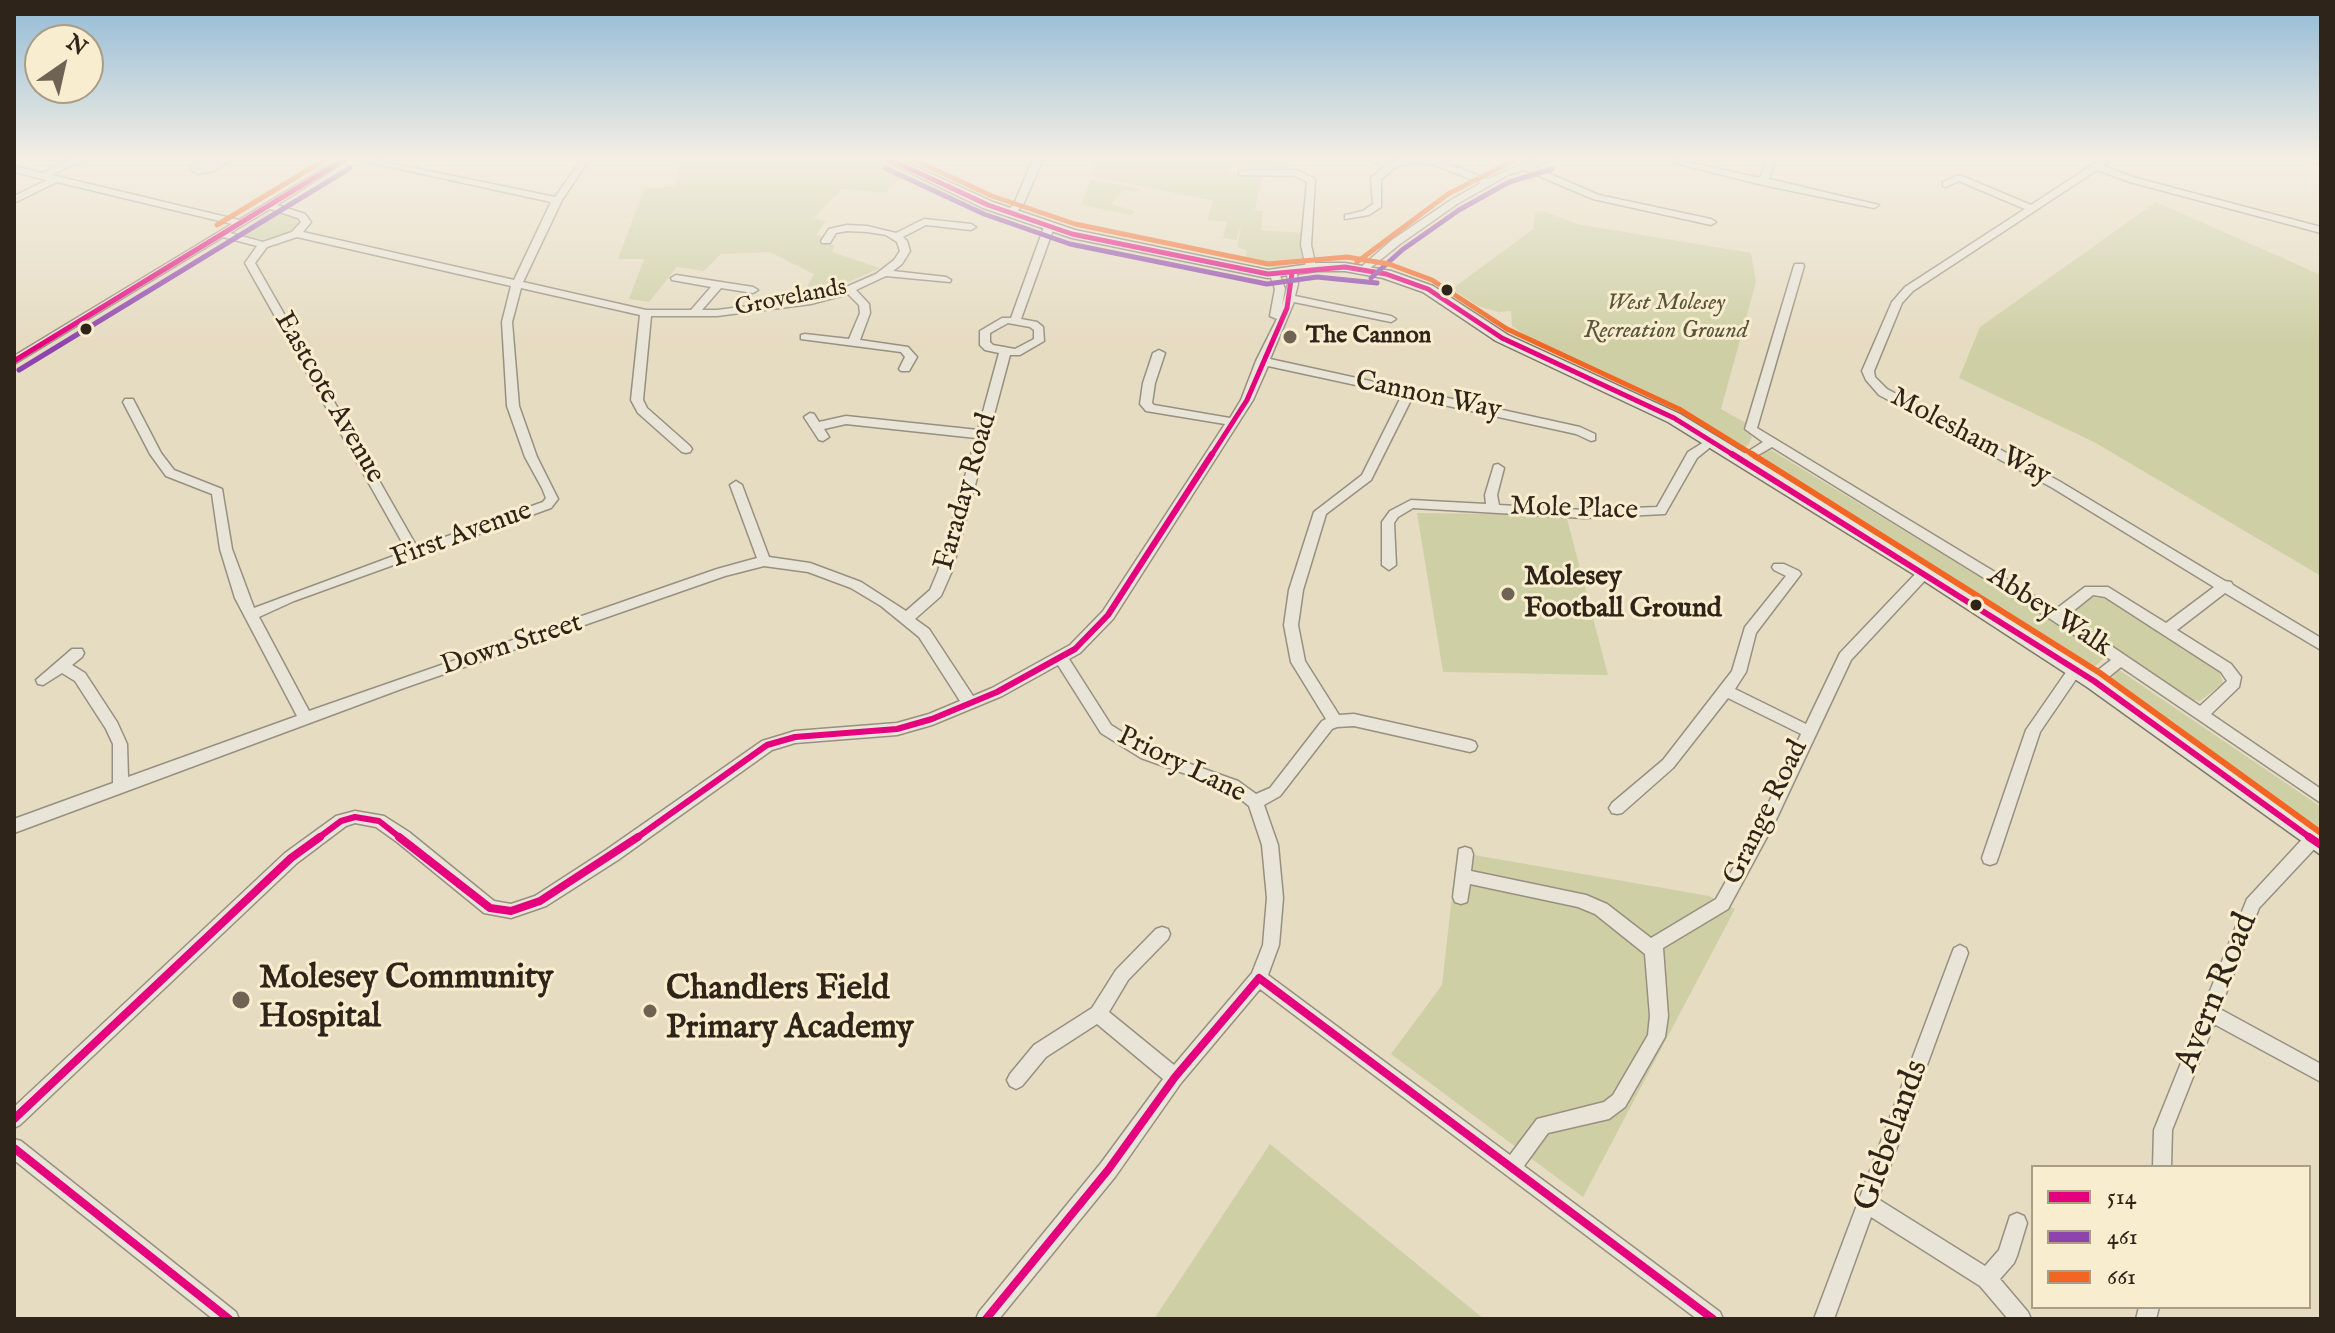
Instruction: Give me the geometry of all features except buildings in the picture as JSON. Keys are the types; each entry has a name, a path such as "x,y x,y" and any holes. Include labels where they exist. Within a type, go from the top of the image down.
{"main road":[{"path":"1033,221 1275,275 1311,267 1374,267 1428,289 1499,337 1649,405 1925,572 2085,675 2317,842"}],"street":[{"path":"232,221 240,223"},
{"path":"14,361 243,221"},
{"path":"222,234 263,245 296,234 305,221"},
{"name":"First Avenue","path":"250,615 289,598 537,511 552,499 531,457 513,406 507,322 517,284 547,221"},
{"path":"1308,221 1306,245 1311,267"},
{"path":"1374,267 1425,221"},
{"name":"Molesham Way","path":"2011,221 1902,295 1868,371 1870,378 1883,392 2046,479 2321,645"},
{"path":"2288,221 2321,230"},
{"path":"896,237 924,222 971,227"},
{"path":"1016,319 1049,227"},
{"name":"Grovelands","path":"296,234 646,313 694,313 811,301 850,290 884,273 898,262 905,251 902,241 896,237 847,228 833,231 826,241"},
{"name":"Eastcote Avenue","path":"263,245 250,263 415,554"},
{"path":"1742,459 1771,442 1751,429 1799,266"},
{"name":"Grovelands","path":"884,273 946,280"},
{"path":"14,1119 291,858 341,821 355,817 379,821 490,908 511,911 540,901 779,740 897,729 970,704 1087,641 1108,615 1233,422 1290,298 1292,273"},
{"path":"1270,340 1280,294 1275,275"},
{"name":"Grovelands","path":"676,278 753,290"},
{"name":"Grovelands","path":"694,313 718,285"},
{"path":"850,290 864,304 865,313 853,343"},
{"path":"1290,298 1391,319"},
{"path":"646,313 637,400 642,410 686,449"},
{"path":"1016,319 1039,329 1039,341 1025,351 1005,353 989,348 983,337 990,326 1016,319"},
{"path":"805,337 904,349 911,357 905,369"},
{"name":"Faraday Road","path":"907,618 936,593 984,435 1005,353"},
{"path":"1159,353 1149,383 1146,404 1150,408 1233,422"},
{"name":"Cannon Way","path":"1262,361 1580,431 1591,437"},
{"path":"1335,721 1298,662 1291,625 1296,590 1320,512 1335,498 1361,485 1367,477 1409,392"},
{"path":"129,402 156,454 170,473 218,492 226,549 250,615 305,717"},
{"path":"816,427 846,420 984,435"},
{"name":"Mole Place","path":"1389,565 1386,531 1394,514 1402,508 1422,503 1457,509 1493,507 1613,515 1661,511 1692,455 1712,441"},
{"name":"Abbey Walk","path":"1771,442 2057,616 2321,797"},
{"name":"Mole Place","path":"1493,507 1491,495 1498,468"},
{"path":"736,485 764,561"},
{"name":"Down Street","path":"14,826 305,717 722,572 764,561 810,568 856,585 907,618 936,649 970,704"},
{"path":"1617,808 1668,764 1739,672 1750,631 1794,574 1779,567"},
{"name":"Grange Road","path":"1653,950 1657,943 1722,904 1769,819 1845,657 1925,572"},
{"path":"2168,629 2226,585"},
{"path":"2057,616 2090,590 2099,589 2168,629 2226,668 2234,677 2234,683 2201,714"},
{"path":"43,680 77,653"},
{"name":"Priory Lane","path":"1061,657 1106,729 1146,754 1233,785 1255,802 1270,845 1275,898 1271,945 1259,978"},
{"path":"1990,858 2033,730 2085,675 2121,660"},
{"path":"62,666 80,677 113,728 120,744 121,787"},
{"path":"1726,691 1808,731"},
{"path":"1255,802 1275,792 1327,725 1335,721 1354,720 1470,746"},
{"name":"Avern Road","path":"2162,1165 2163,1130 2253,904 2317,842"},
{"path":"1461,897 1465,854"},
{"path":"1463,876 1580,900 1601,909 1653,950 1659,1016 1656,1037 1619,1101 1609,1110 1543,1125 1529,1140 1511,1169"},
{"path":"1016,1080 1040,1051 1098,1014 1122,975 1162,934"},
{"name":"Glebelands","path":"1824,1319 1960,953"},
{"path":"986,1319 1108,1170 1175,1077 1259,978 1713,1319"},
{"path":"2210,1013 2321,1073"},
{"path":"1098,1014 1175,1077"},
{"path":"14,1148 229,1319"},
{"path":"1868,1204 1987,1279 2015,1317"},
{"path":"1987,1279 2007,1256 2017,1223"}],"green space":[{"path":"256,221 297,221 299,224 292,234 269,241 239,234"},
{"path":"632,221 826,221 816,235 823,236 819,243 835,245 832,252 880,268 829,291 802,296 814,274 770,252 721,254 704,271 677,267 649,302 629,299 644,259 618,259"},
{"path":"1219,221 1262,221 1261,230 1304,233 1302,260 1275,268 1245,261 1247,251 1237,247 1242,223 1236,240 1223,238 1227,222"},
{"name":"West Molesey Recreation Ground","path":"1534,221 1570,221 1751,253 1756,282 1721,409 1746,423 1743,430 1752,436 1749,444 1739,452 1652,399 1525,335 1512,326 1511,311 1498,312 1478,306 1452,289 1533,229"},
{"path":"2129,221 2199,221 2321,275 2321,576 2094,442 1959,378 1980,327"},
{"path":"1765,450 1771,450 2056,623 2102,655 2103,659 2093,668 2086,666 1754,460"},
{"name":"Molesey Football Ground","path":"1417,513 1566,515 1608,675 1443,672"},
{"path":"2091,597 2109,599 2218,668 2223,683 2200,701 2187,699 2071,620 2071,612"},
{"path":"2119,670 2321,807 2321,833 2233,771 2175,723 2109,681"},
{"path":"1457,852 1709,896 1735,909 1583,1197 1391,1054 1442,985"},
{"path":"1270,1144 1484,1319 1154,1319"}],"transit line":[{"name":"661","path":"217,225 223,221"},
{"name":"514","path":"14,361 243,221"},
{"name":"461","path":"19,370 263,221"},
{"name":"461","path":"1005,221 1070,244 1267,284 1317,277 1377,283"},
{"name":"514","path":"1035,221 1072,234 1268,274 1345,267 1386,274 1428,289 1502,338 1674,418 1925,572 2094,681 2321,845"},
{"name":"661","path":"1067,221 1268,264 1347,257 1389,264 1432,280 1507,329 1679,409 1930,563 2100,673 2321,833"},
{"name":"661","path":"1357,262 1409,221"},
{"name":"461","path":"1371,278 1402,250 1443,221"},
{"name":"514","path":"14,1119 291,858 341,821 355,817 379,821 490,908 511,911 540,901 612,855 767,745 795,737 897,729 932,719 997,692 1075,649 1108,615 1247,400 1287,308 1292,273"},
{"name":"514","path":"1259,978 1713,1319"},
{"name":"514","path":"986,1319 1108,1170 1175,1077 1259,978"},
{"name":"514","path":"14,1148 229,1319"}],"place":[{"name":"The Cannon","path":"1290,337"},
{"name":"Molesey Football Ground","path":"1508,594"},
{"name":"Molesey Community Hospital","path":"241,1000"},
{"name":"Chandlers Field Primary Academy","path":"650,1011"}]}
